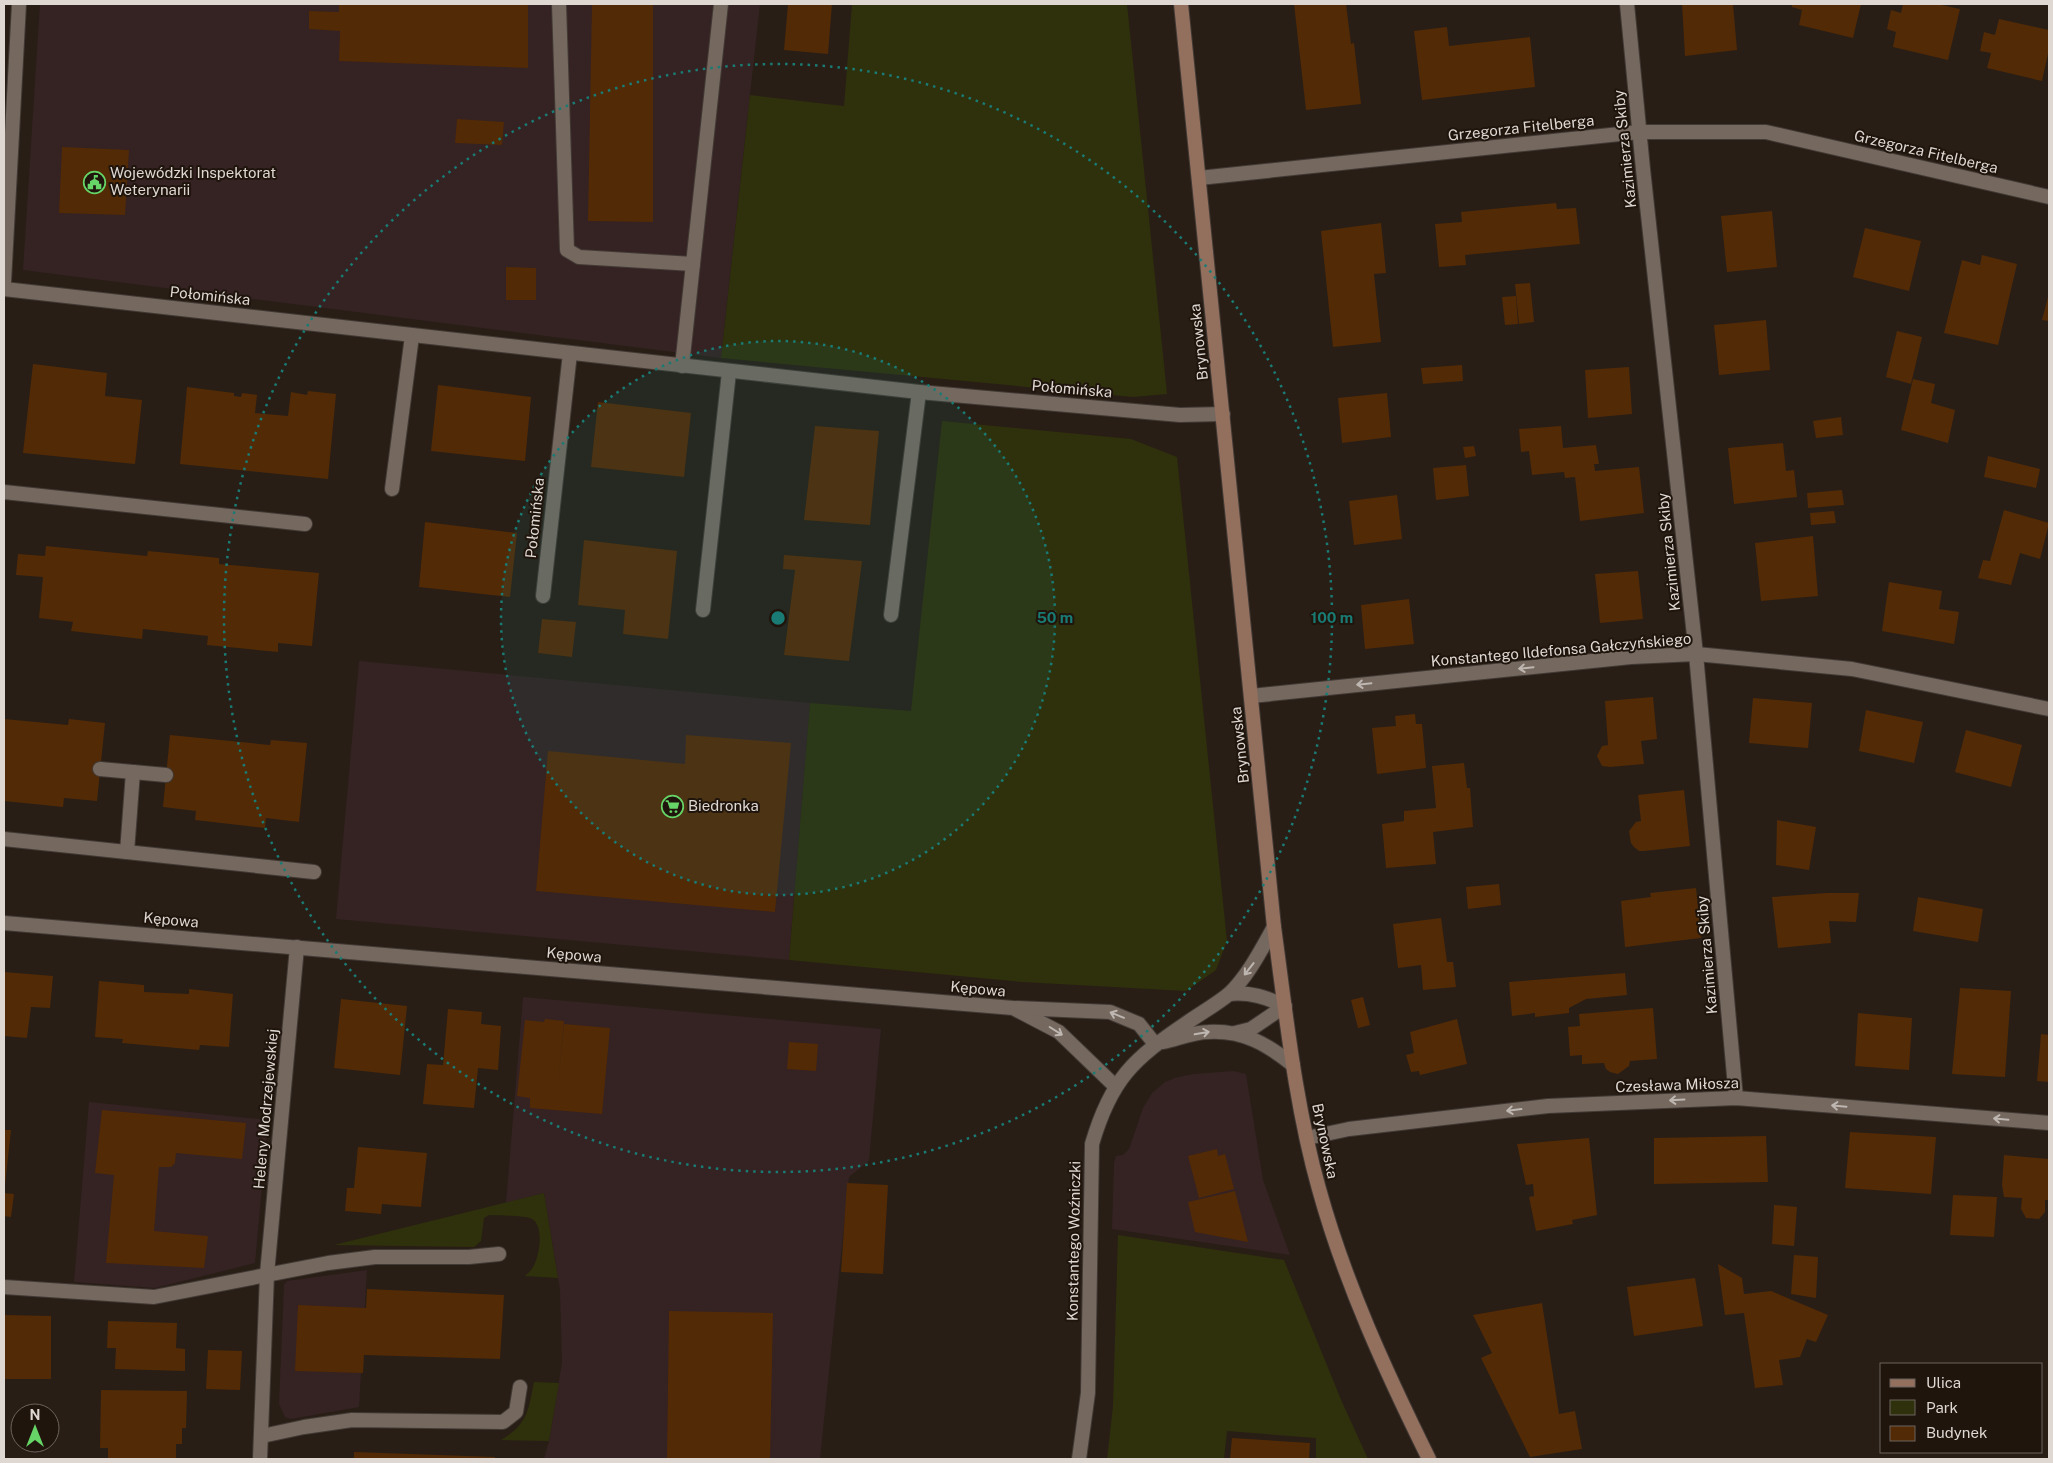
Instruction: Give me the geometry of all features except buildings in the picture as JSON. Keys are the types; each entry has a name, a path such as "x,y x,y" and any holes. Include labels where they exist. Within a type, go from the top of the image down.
{"main road":[{"name":"Brynowska","path":"1181,4 1274,927 1293,1065 1318,1188 1335,1242 1372,1339 1429,1459"}],"street":[{"path":"4,282 19,4"},
{"path":"559,4 567,250 580,257 693,264"},
{"path":"682,366 721,4"},
{"name":"Kazimierza Skiby","path":"1627,4 1639,132 1696,654 1736,1098"},
{"name":"Grzegorza Fitelberga","path":"1199,178 1639,132 1766,132 2049,198"},
{"name":"Połomińska","path":"4,289 919,392 1180,415 1223,414"},
{"path":"392,489 412,336"},
{"name":"Połomińska","path":"543,596 570,354"},
{"path":"703,610 729,372"},
{"path":"891,615 919,392"},
{"path":"4,492 305,524"},
{"name":"Konstantego Ildefonsa Gałczyńskiego","path":"1251,696 1631,657 1696,654 1852,669 2049,709"},
{"path":"100,769 166,776"},
{"path":"127,852 133,772"},
{"path":"4,839 314,872"},
{"name":"Kępowa","path":"4,923 1013,1008 1059,1032 1115,1086"},
{"name":"Konstantego Woźniczki","path":"1079,1459 1088,1393 1092,1144 1100,1114 1115,1086 1134,1061 1155,1044 1229,994 1253,963 1274,927"},
{"name":"Heleny Modrzejewskiej","path":"260,1459 267,1274 296,947"},
{"path":"1229,994 1244,992 1264,997 1285,1006"},
{"name":"Konstantego Woźniczki","path":"1155,1044 1207,1032 1235,1033 1251,1029 1285,1006"},
{"path":"1013,1008 1110,1012 1139,1024 1155,1044"},
{"name":"Konstantego Woźniczki","path":"1235,1033 1270,1046 1293,1065"},
{"name":"Czesława Miłosza","path":"1307,1138 1349,1129 1548,1106 1736,1098 2049,1123"},
{"path":"4,1287 154,1297 267,1274 375,1257 469,1257 499,1254"},
{"path":"262,1436 304,1427 352,1420 503,1422 516,1412 520,1387"}],"shaded area":[{"path":"40,4 760,4 721,358 23,270"},
{"path":"359,661 810,703 789,960 336,919"},
{"path":"523,997 881,1029 869,1161 849,1177 820,1459 544,1459 549,1441 562,1363 560,1290 544,1193 506,1203"},
{"path":"1233,1071 1246,1074 1263,1180 1290,1255 1112,1229 1114,1163 1116,1156 1123,1155 1129,1149 1143,1108 1152,1093 1165,1082 1178,1077"},
{"path":"89,1102 268,1120 255,1263 155,1288 74,1282"},
{"path":"367,1270 359,1407 291,1419 285,1417 279,1404 284,1285 287,1281"}],"green space":[{"path":"852,4 1127,4 1167,394 1133,397 721,358 750,95 844,106"},
{"path":"942,421 1131,439 1177,457 1227,941 1216,970 1186,991 1022,982 789,960 810,703 911,711"},
{"path":"544,1193 558,1278 525,1276 535,1262 539,1250 540,1235 536,1223 532,1219 524,1217 489,1215 484,1218 481,1241 474,1247 334,1245"},
{"path":"1118,1235 1284,1260 1342,1402 1368,1459 1316,1459 1316,1438 1227,1431 1224,1459 1107,1459 1113,1406"},
{"path":"534,1382 559,1383 549,1441 501,1440 522,1422 528,1409"}],"place":[{"name":"Wojewódzki Inspektorat Weterynarii","path":"94,182"},
{"name":"Biedronka","path":"672,806"}]}
